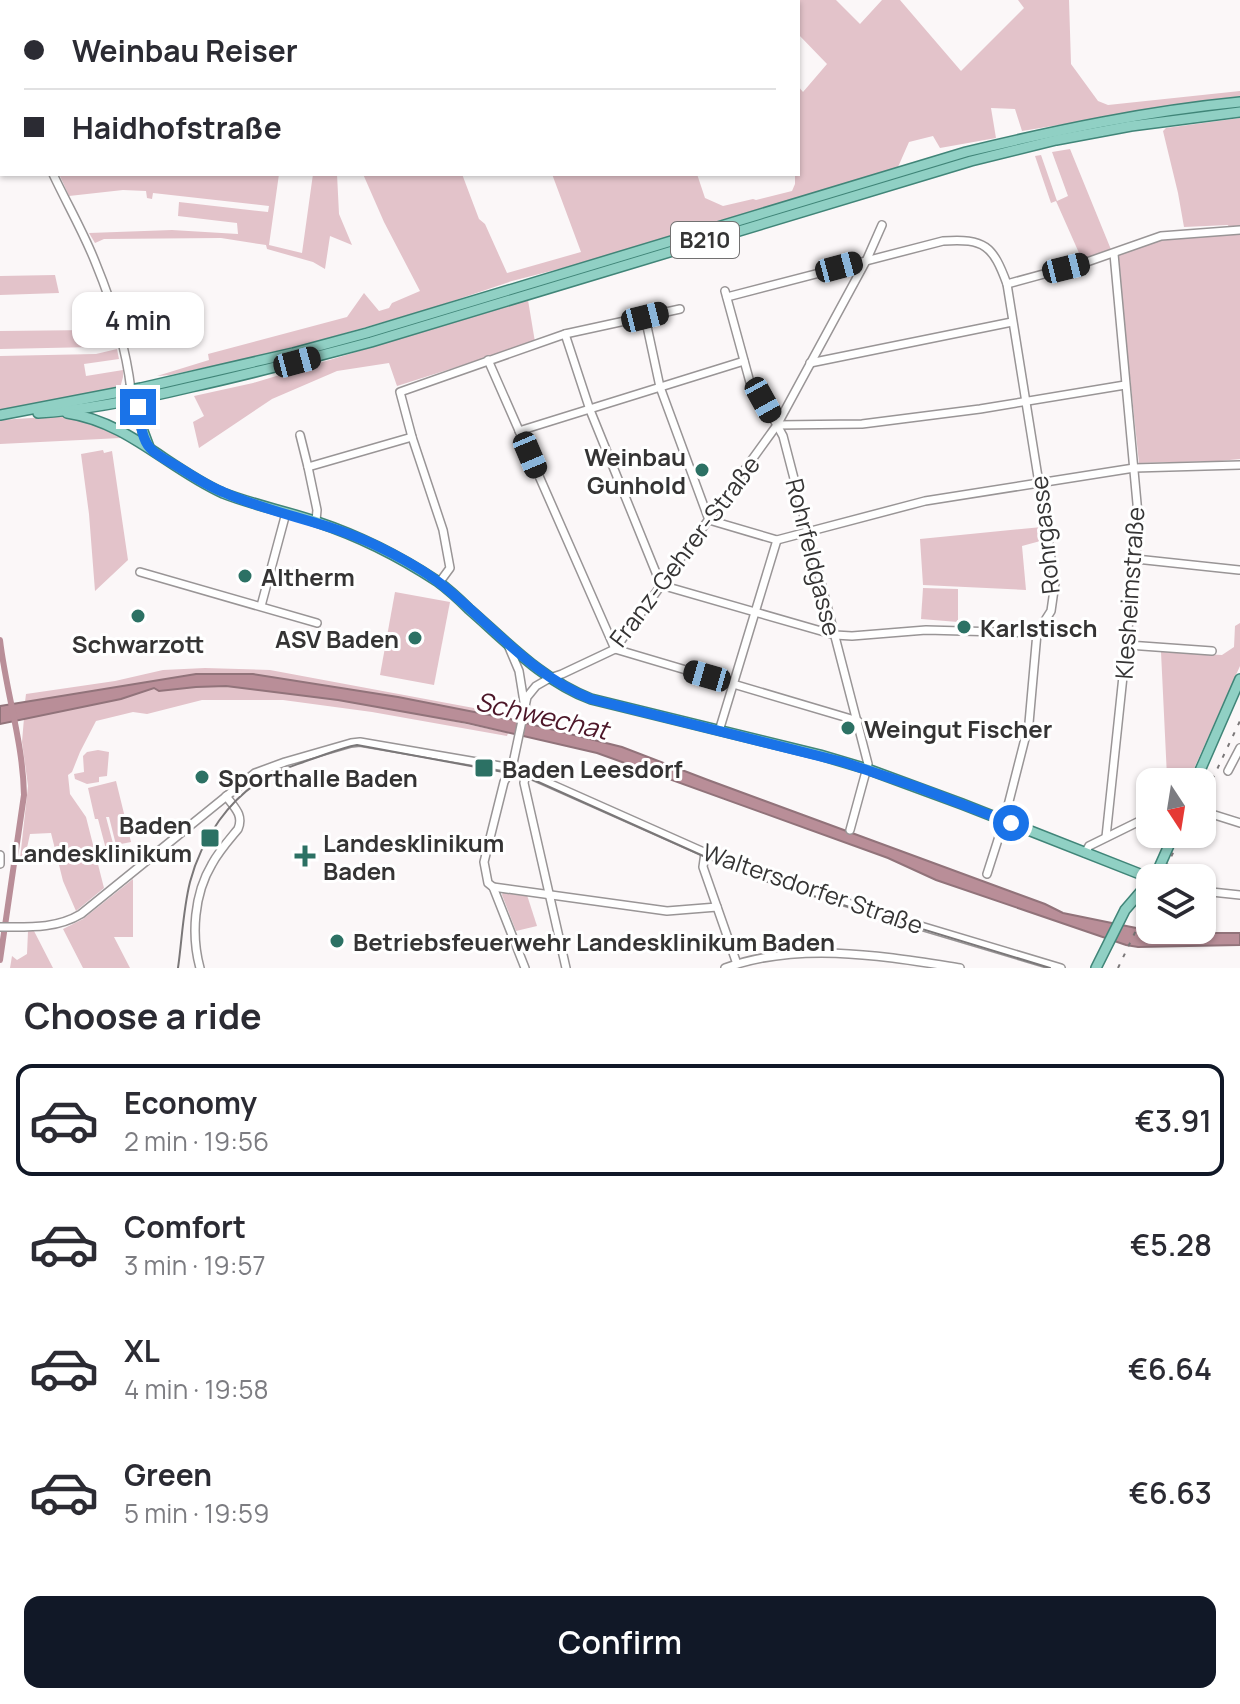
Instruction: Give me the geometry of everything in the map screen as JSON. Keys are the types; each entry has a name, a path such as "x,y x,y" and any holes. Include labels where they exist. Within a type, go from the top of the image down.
{"main road":[{"name":"B210","path":"19,413 60,412 133,396 367,333 966,152 1129,116 1240,102"},
{"name":"B210","path":"0,415 157,395 273,369 971,161 1131,126 1240,112"},
{"path":"141,422 146,405 157,395"},
{"path":"133,396 145,444"},
{"path":"133,396 145,444"},
{"path":"60,412 107,423 195,478 225,493 316,521 373,544 439,583 550,678 573,692 867,769 1136,873"},
{"path":"1201,768 1240,679"},
{"path":"1096,968 1136,896"}],"street":[{"path":"54,176 96,264 127,364 133,396"},
{"name":"Franz-Gehrer-Straße","path":"550,678 615,649 777,425 867,259 882,225"},
{"path":"867,259 943,241 970,241 987,247 1007,284 1114,254 1161,236 1240,230"},
{"name":"Klesheimstraße","path":"1106,837 1139,525 1114,254"},
{"name":"Rohrfeldgasse","path":"850,830 868,764 783,436 763,400 751,386 726,294 867,259"},
{"name":"Rohrgasse","path":"987,874 1029,723 1037,633 1051,611 1055,583 1007,284"},
{"path":"439,583 450,568 443,530 400,392 565,334 680,309"},
{"path":"645,317 660,387 709,520 777,540 925,501 1134,468 1240,465"},
{"path":"810,363 1012,322"},
{"path":"565,334 590,410 661,585 835,635 926,630 1037,633"},
{"path":"488,360 615,649 858,721"},
{"path":"519,431 744,361"},
{"path":"777,425 862,424 1125,385"},
{"path":"300,435 317,510 316,521"},
{"path":"308,467 412,437"},
{"path":"261,606 286,513"},
{"path":"719,731 777,540"},
{"path":"1136,559 1239,570"},
{"path":"140,572 317,623"},
{"path":"507,641 519,671 524,704"},
{"path":"1128,645 1212,651"},
{"path":"571,670 569,679 573,692"},
{"path":"525,968 493,887 488,883 484,862 504,782 512,768 524,704 531,691 550,678"},
{"name":"Waltersdorfer Straße","path":"0,927 68,922 246,780 265,769 356,742 512,768 765,877 1061,968"},
{"path":"1228,771 1240,748"},
{"path":"526,773 524,783 566,968"},
{"path":"200,968 195,924 203,883 212,864 241,822 241,817 226,796"},
{"path":"1216,815 1240,823"},
{"path":"1085,853 1089,846 1136,823"},
{"path":"705,853 703,867 737,964"},
{"path":"0,855 0,864"},
{"path":"493,887 667,911 717,907"},
{"path":"1216,892 1240,895"},
{"path":"725,968 763,958 827,952 960,968"},
{"path":"763,958 768,968"}],"shaded area":[{"path":"800,0 836,0 860,24 882,0 900,0 961,71 1024,8 1018,0 1069,0 1071,64 1098,101 1108,105 1240,91 1240,99 1022,131 1015,109 991,108 996,138 940,148 933,136 909,142 898,167 283,351 157,376 209,360 208,354 347,317 364,293 379,311 420,291 364,176 463,176 479,219 485,224 507,273 581,252 553,176 698,176 705,198 723,206 792,191 795,176 800,176 800,88 803,92 827,64 800,36"},
{"path":"1240,118 1240,228 1229,228 1228,225 1184,227 1163,131 1166,128"},
{"path":"1070,149 1112,252 1083,262 1056,201 1051,203 1035,156 1041,155 1057,201 1068,196 1052,152"},
{"path":"60,176 279,176 269,245 302,253 313,176 337,176 339,214 352,245 330,236 325,269 313,262 267,249 266,245 221,238 104,239 95,243 89,233 172,230 238,234 237,223 178,216 179,202 268,212 269,206 153,193 152,199 147,198 146,191 123,190 69,196"},
{"path":"1240,233 1240,459 1139,463 1117,255 1165,238"},
{"path":"55,275 59,293 0,295 0,276"},
{"path":"528,300 535,342 397,386 389,363 337,371 272,399 199,448 193,422 204,416 194,396 253,383"},
{"path":"92,330 94,347 0,349 0,331"},
{"path":"117,349 119,359 84,364 86,376 123,370 120,388 0,410 0,356 96,354"},
{"path":"62,416 102,424 121,438 0,444 0,420"},
{"path":"103,450 104,453 112,451 128,560 95,591 81,454"},
{"path":"1042,527 1044,540 1022,546 1026,590 923,585 920,539"},
{"path":"923,588 958,589 958,622 921,619"},
{"name":"ASV Baden","path":"395,592 450,602 434,685 380,675"},
{"path":"1240,623 1240,666 1194,768 1167,768 1161,652 1222,655 1234,647 1235,626"},
{"path":"163,670 270,670 511,715 510,719 253,674 196,674 25,702 26,694 115,681"},
{"path":"196,674 253,674 398,697 510,719 622,747 1063,913 1136,928 1136,944 1216,944 1216,933 1240,933 1240,945 1126,945 936,880 888,858 597,753 467,723 338,700 226,686 159,691 154,688 121,699 0,724 0,706"},
{"path":"226,686 338,700 508,733 507,736 283,700 202,700 147,714 133,712 96,721 68,775 70,794 86,817 104,888 76,911 63,881 51,833 30,834 25,857 20,859 28,786 22,742 24,718 121,699 154,688"},
{"path":"98,750 109,752 107,776 99,777 99,782 87,784 75,779 74,774 84,772 83,756"},
{"path":"116,781 131,842 116,845 109,817 106,817 115,851 107,853 88,788"},
{"path":"133,879 133,937 114,937 130,968 83,968 63,929 83,919"},
{"path":"503,892 527,895 537,926 516,931"},
{"path":"28,931 34,931 53,968 10,968 12,956 17,960 27,954"}],"waterway":[{"path":"0,640 21,756 24,795 0,960"}],"tram line":[{"path":"178,968 186,903 195,866 210,835 230,807 255,785 274,774 357,745 525,776 758,879 1050,968"}],"railway":[{"path":"1216,772 1240,721"},
{"path":"1168,864 1175,848"},
{"path":"1118,968 1136,930"}],"place":[{"name":"Weinbau Gunhold","path":"702,470"},
{"name":"Altherm","path":"245,576"},
{"name":"Schwarzott","path":"138,616"},
{"name":"Karlstisch","path":"964,627"},
{"name":"ASV Baden","path":"415,638"},
{"name":"Weingut Fischer","path":"848,728"},
{"name":"Baden Leesdorf","path":"484,768"},
{"name":"Sporthalle Baden","path":"202,777"},
{"name":"Baden Landesklinikum","path":"210,838"},
{"name":"Landesklinikum Baden","path":"305,856"},
{"name":"Betriebsfeuerwehr Landesklinikum Baden","path":"337,941"}],"route":[{"path":"138,407 149,447 171,463 225,493 316,521 397,557 439,583 526,659 573,692 867,769 1011,823"}],"water label":[{"name":"Schwechat","path":"542,715"}]}
